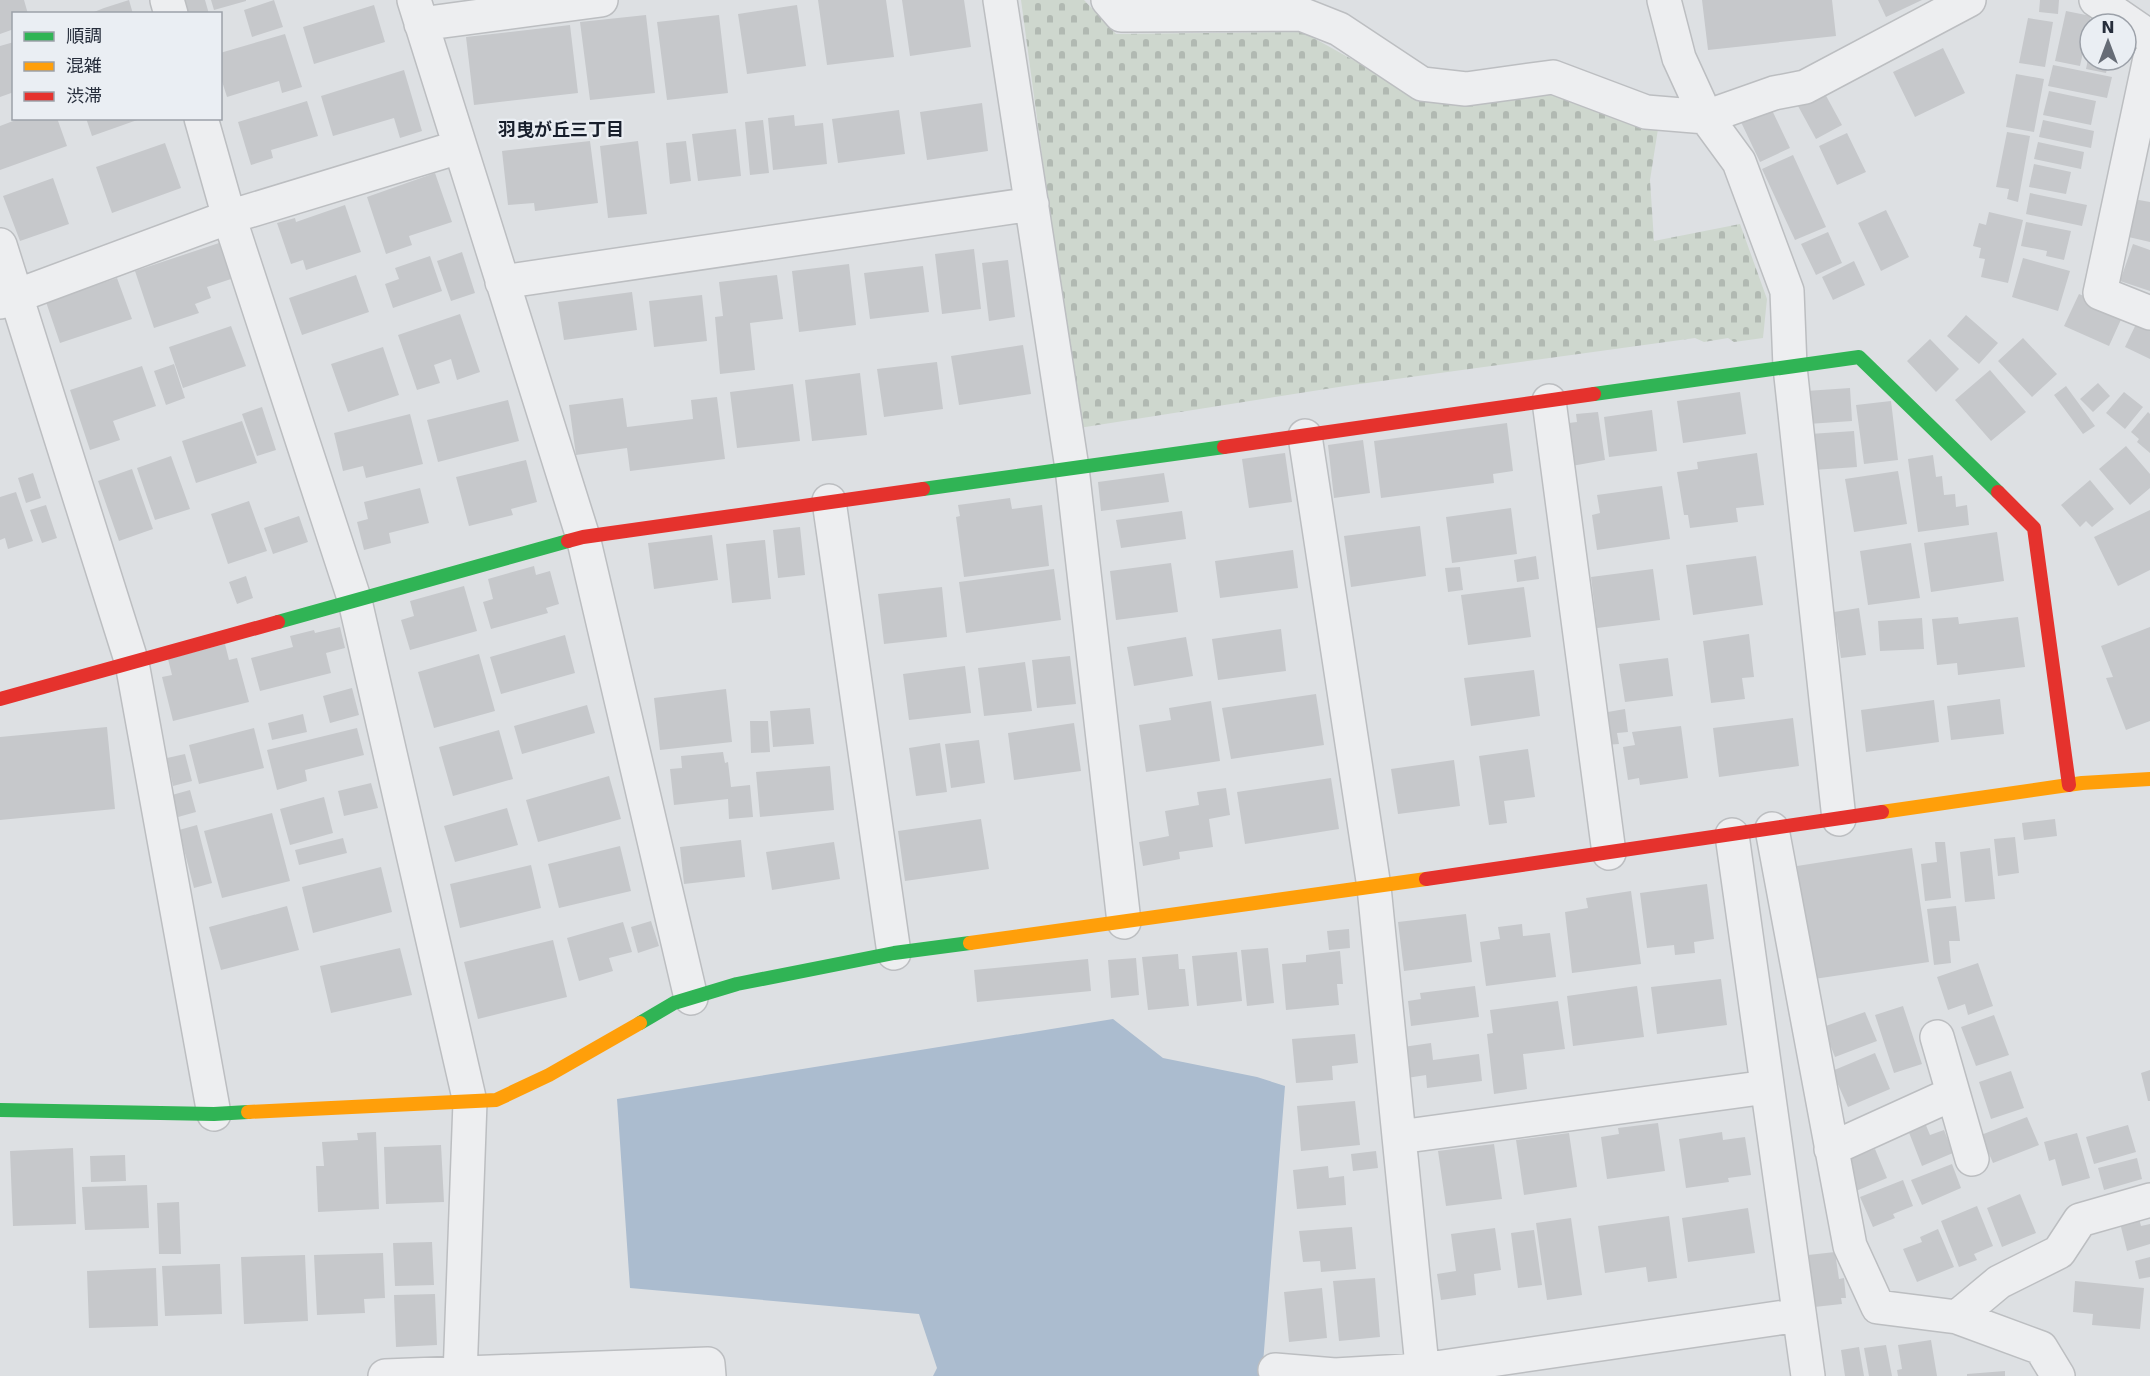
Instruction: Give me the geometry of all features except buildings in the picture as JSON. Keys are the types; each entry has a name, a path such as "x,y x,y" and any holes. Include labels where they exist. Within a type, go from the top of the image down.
{"street":[{"path":"601,0 417,12 584,537 691,998"},
{"path":"1000,0 1072,468 1124,922"},
{"path":"1108,0 1121,15 1301,14 1339,29 1422,84 1466,89 1553,77 1646,112 1706,117 1774,93 1804,87 1970,0"},
{"path":"1664,0 1679,58 1706,117 1739,162 1787,291 1790,367 1839,819"},
{"path":"2096,0 2150,38"},
{"path":"2150,58 2100,293 2150,314"},
{"path":"202,120 229,217 356,601 471,1102 460,1375"},
{"path":"9,299 229,217 459,147"},
{"path":"502,282 1032,204"},
{"path":"0,245 9,299 132,663 214,1114"},
{"path":"0,699 584,537 1859,357 2034,528 2069,785"},
{"path":"1549,401 1609,853"},
{"path":"1305,436 1374,887 1422,1373"},
{"path":"829,501 894,953"},
{"path":"0,1110 214,1114 496,1100 549,1075 674,1003 737,984 894,953 1374,887 2069,785 2150,779"},
{"path":"1772,829 1850,1246 1878,1307 1957,1317 2041,1348 2058,1376"},
{"path":"1732,835 1808,1376"},
{"path":"1937,1037 1972,1159"},
{"path":"1399,1137 1767,1087"},
{"path":"1831,1149 1952,1094"},
{"path":"1957,1317 1999,1282 2059,1252 2080,1220 2150,1200"},
{"path":"1275,1370 1335,1375 1422,1373 1799,1316"},
{"path":"385,1376 708,1364 709,1376"}],"green space":[{"path":"1021,0 1084,0 1116,34 1303,32 1414,94 1551,88 1658,129 1650,180 1654,241 1740,224 1767,299 1763,338 1734,342 1728,338 1704,342 1695,338 1345,386 1079,428"}],"water":[{"path":"1113,1019 1163,1058 1257,1077 1285,1086 1262,1376 933,1376 937,1368 919,1314 630,1288 617,1099"}],"traffic: fast":[{"path":"1594,394 1859,357 1998,492"},
{"path":"923,489 1224,447"},
{"path":"278,622 568,541"},
{"path":"640,1023 674,1003 737,984 894,953 970,943"},
{"path":"0,1110 214,1114 248,1112"}],"traffic: slow":[{"path":"1882,812 2082,783 2150,779"},
{"path":"970,943 1426,879"},
{"path":"248,1112 496,1100 549,1075 640,1023"}],"traffic: jam":[{"path":"1224,447 1594,394"},
{"path":"568,541 923,489"},
{"path":"1998,492 2034,528 2069,785"},
{"path":"0,699 278,622"},
{"path":"1426,879 1882,812"}],"district":[{"name":"羽曳が丘三丁目","path":"561,129"}]}
